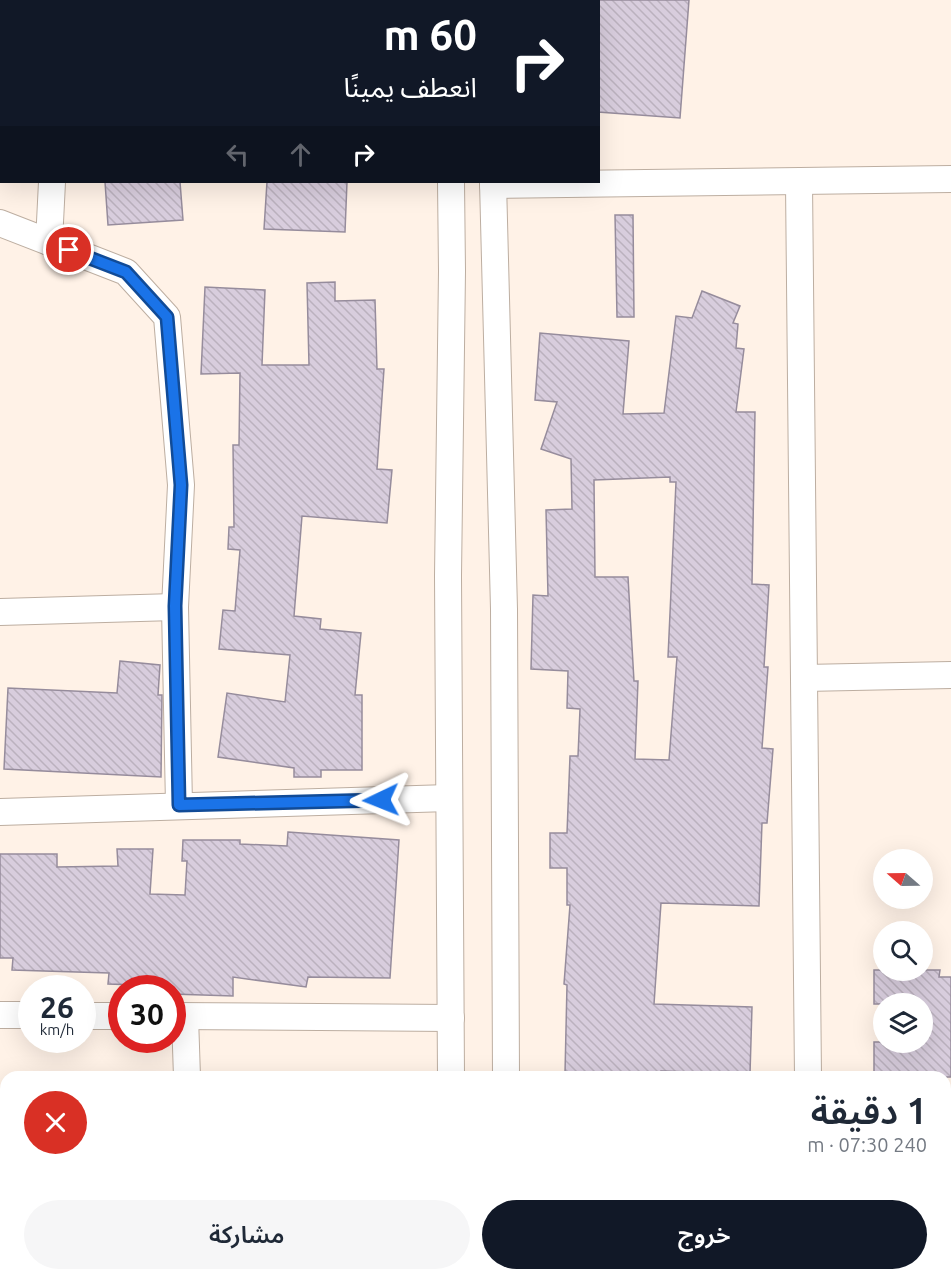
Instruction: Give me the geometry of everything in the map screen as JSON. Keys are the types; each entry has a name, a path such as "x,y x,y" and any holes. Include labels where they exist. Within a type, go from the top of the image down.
{"street":[{"path":"506,1071 504,609 493,183 799,183 951,180"},
{"path":"49,242 52,183"},
{"path":"451,183 449,798 451,1071"},
{"path":"799,183 808,1071"},
{"path":"0,223 126,272 167,317 181,485 175,606 179,805"},
{"path":"0,612 175,606"},
{"path":"804,678 951,675"},
{"path":"0,812 449,798"},
{"path":"0,1015 18,1015"},
{"path":"186,1016 450,1018"},
{"path":"184,1053 186,1071"}],"building":[{"path":"600,0 689,0 680,118 600,112"},
{"path":"105,183 180,183 183,220 108,225"},
{"path":"267,183 347,183 345,232 264,229"},
{"path":"615,215 633,215 634,317 617,317"},
{"path":"335,282 335,301 375,300 377,369 384,369 377,469 392,470 387,523 302,516 294,616 321,619 320,629 361,633 355,695 362,695 362,770 321,770 321,777 294,777 294,768 218,757 227,693 285,702 290,655 219,649 223,610 235,611 240,550 228,549 229,527 234,527 233,445 239,445 240,373 201,374 205,287 265,290 262,365 309,365 307,283"},
{"path":"702,291 740,306 733,323 738,324 736,348 744,349 736,412 755,412 752,584 769,585 764,667 768,667 762,748 773,749 767,823 762,823 759,906 661,903 654,1004 752,1007 750,1071 565,1071 567,985 564,984 570,905 567,905 567,868 550,868 550,833 567,833 570,756 578,756 580,709 567,708 568,671 531,669 533,595 548,596 546,510 572,509 571,459 541,449 557,402 535,400 540,333 629,341 623,414 664,413 676,316 692,318","holes":["670,477 670,482 676,482 668,657 677,657 669,760 635,759 638,681 634,681 628,577 595,577 594,480"]},
{"path":"120,661 160,665 158,695 162,695 161,777 4,769 8,688 117,693"},
{"path":"288,832 399,840 390,978 308,977 306,987 233,977 233,996 186,994 186,975 109,975 109,973 12,970 13,958 0,958 0,854 57,854 57,867 118,866 117,849 153,849 150,894 185,895 187,861 182,861 183,840 240,840 240,844 287,846"},
{"path":"933,970 940,970 939,977 951,977 951,1071 874,1071 874,1053 933,1053 933,993 874,993 874,981 933,981"}],"route":[{"path":"69,250 126,272 167,317 181,485 175,606 179,805 381,800"}]}
